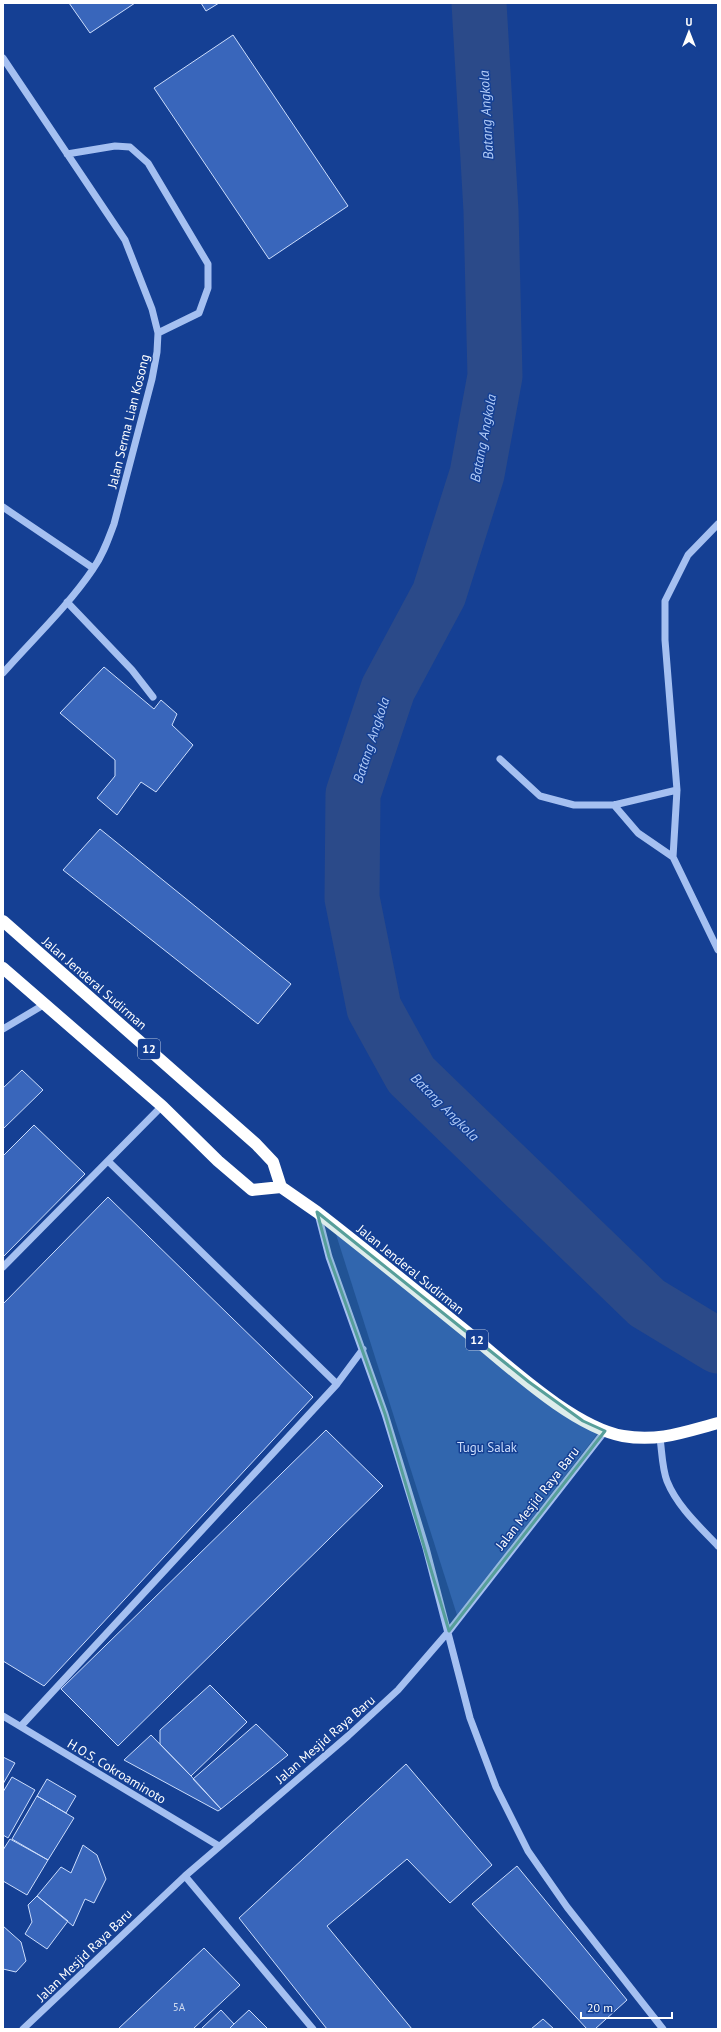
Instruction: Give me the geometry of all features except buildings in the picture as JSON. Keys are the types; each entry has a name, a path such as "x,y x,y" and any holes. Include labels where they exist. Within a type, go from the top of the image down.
{"highway":[{"name":"Jalan Jenderal Sudirman","path":"3,921 256,1144 273,1162 281,1187 317,1212 529,1382 583,1421 605,1431 623,1436 660,1438 718,1423"},
{"path":"3,968 162,1106 218,1161 252,1190 281,1187"}],"street":[{"name":"Jalan Serma Lian Kosong","path":"3,58 124,240 143,282 158,333 157,352 152,379 114,524 106,546 94,568 67,602 3,673"},
{"path":"67,154 115,146 130,147 148,163 208,264 208,288 199,313 158,333"},
{"path":"3,507 94,568"},
{"path":"718,524 688,555 665,601 665,640 677,790 673,856 718,950"},
{"path":"67,602 132,670 153,697"},
{"path":"500,759 540,796 574,805 614,806 677,790"},
{"path":"614,806 638,833 673,856"},
{"path":"3,1029 45,1004"},
{"path":"3,1267 162,1106"},
{"path":"108,1161 337,1384"},
{"path":"317,1212 329,1257 363,1349 387,1422 449,1631 470,1718 496,1787 528,1851 567,1907 663,2029"},
{"path":"21,1726 337,1384 363,1349"},
{"name":"Jalan Mesjid Raya Baru","path":"23,2029 185,1876 348,1736 398,1690 449,1631 605,1431"},
{"path":"660,1438 664,1468 667,1480 673,1493 691,1517 718,1546"},
{"name":"H.O.S. Cokroaminoto","path":"3,1716 219,1846"},
{"path":"185,1876 313,2029"}],"highlighted area":[{"path":"317,1212 529,1382 583,1421 605,1431 449,1631 385,1414 329,1257"}],"green space":[{"name":"Tugu Salak","path":"334,1228 599,1432 457,1615"}],"waterway":[{"name":"Batang Angkola","path":"479,3 491,211 495,376 477,474 439,594 388,689 353,794 352,898 374,1008 411,1075 647,1303 718,1346"}]}
